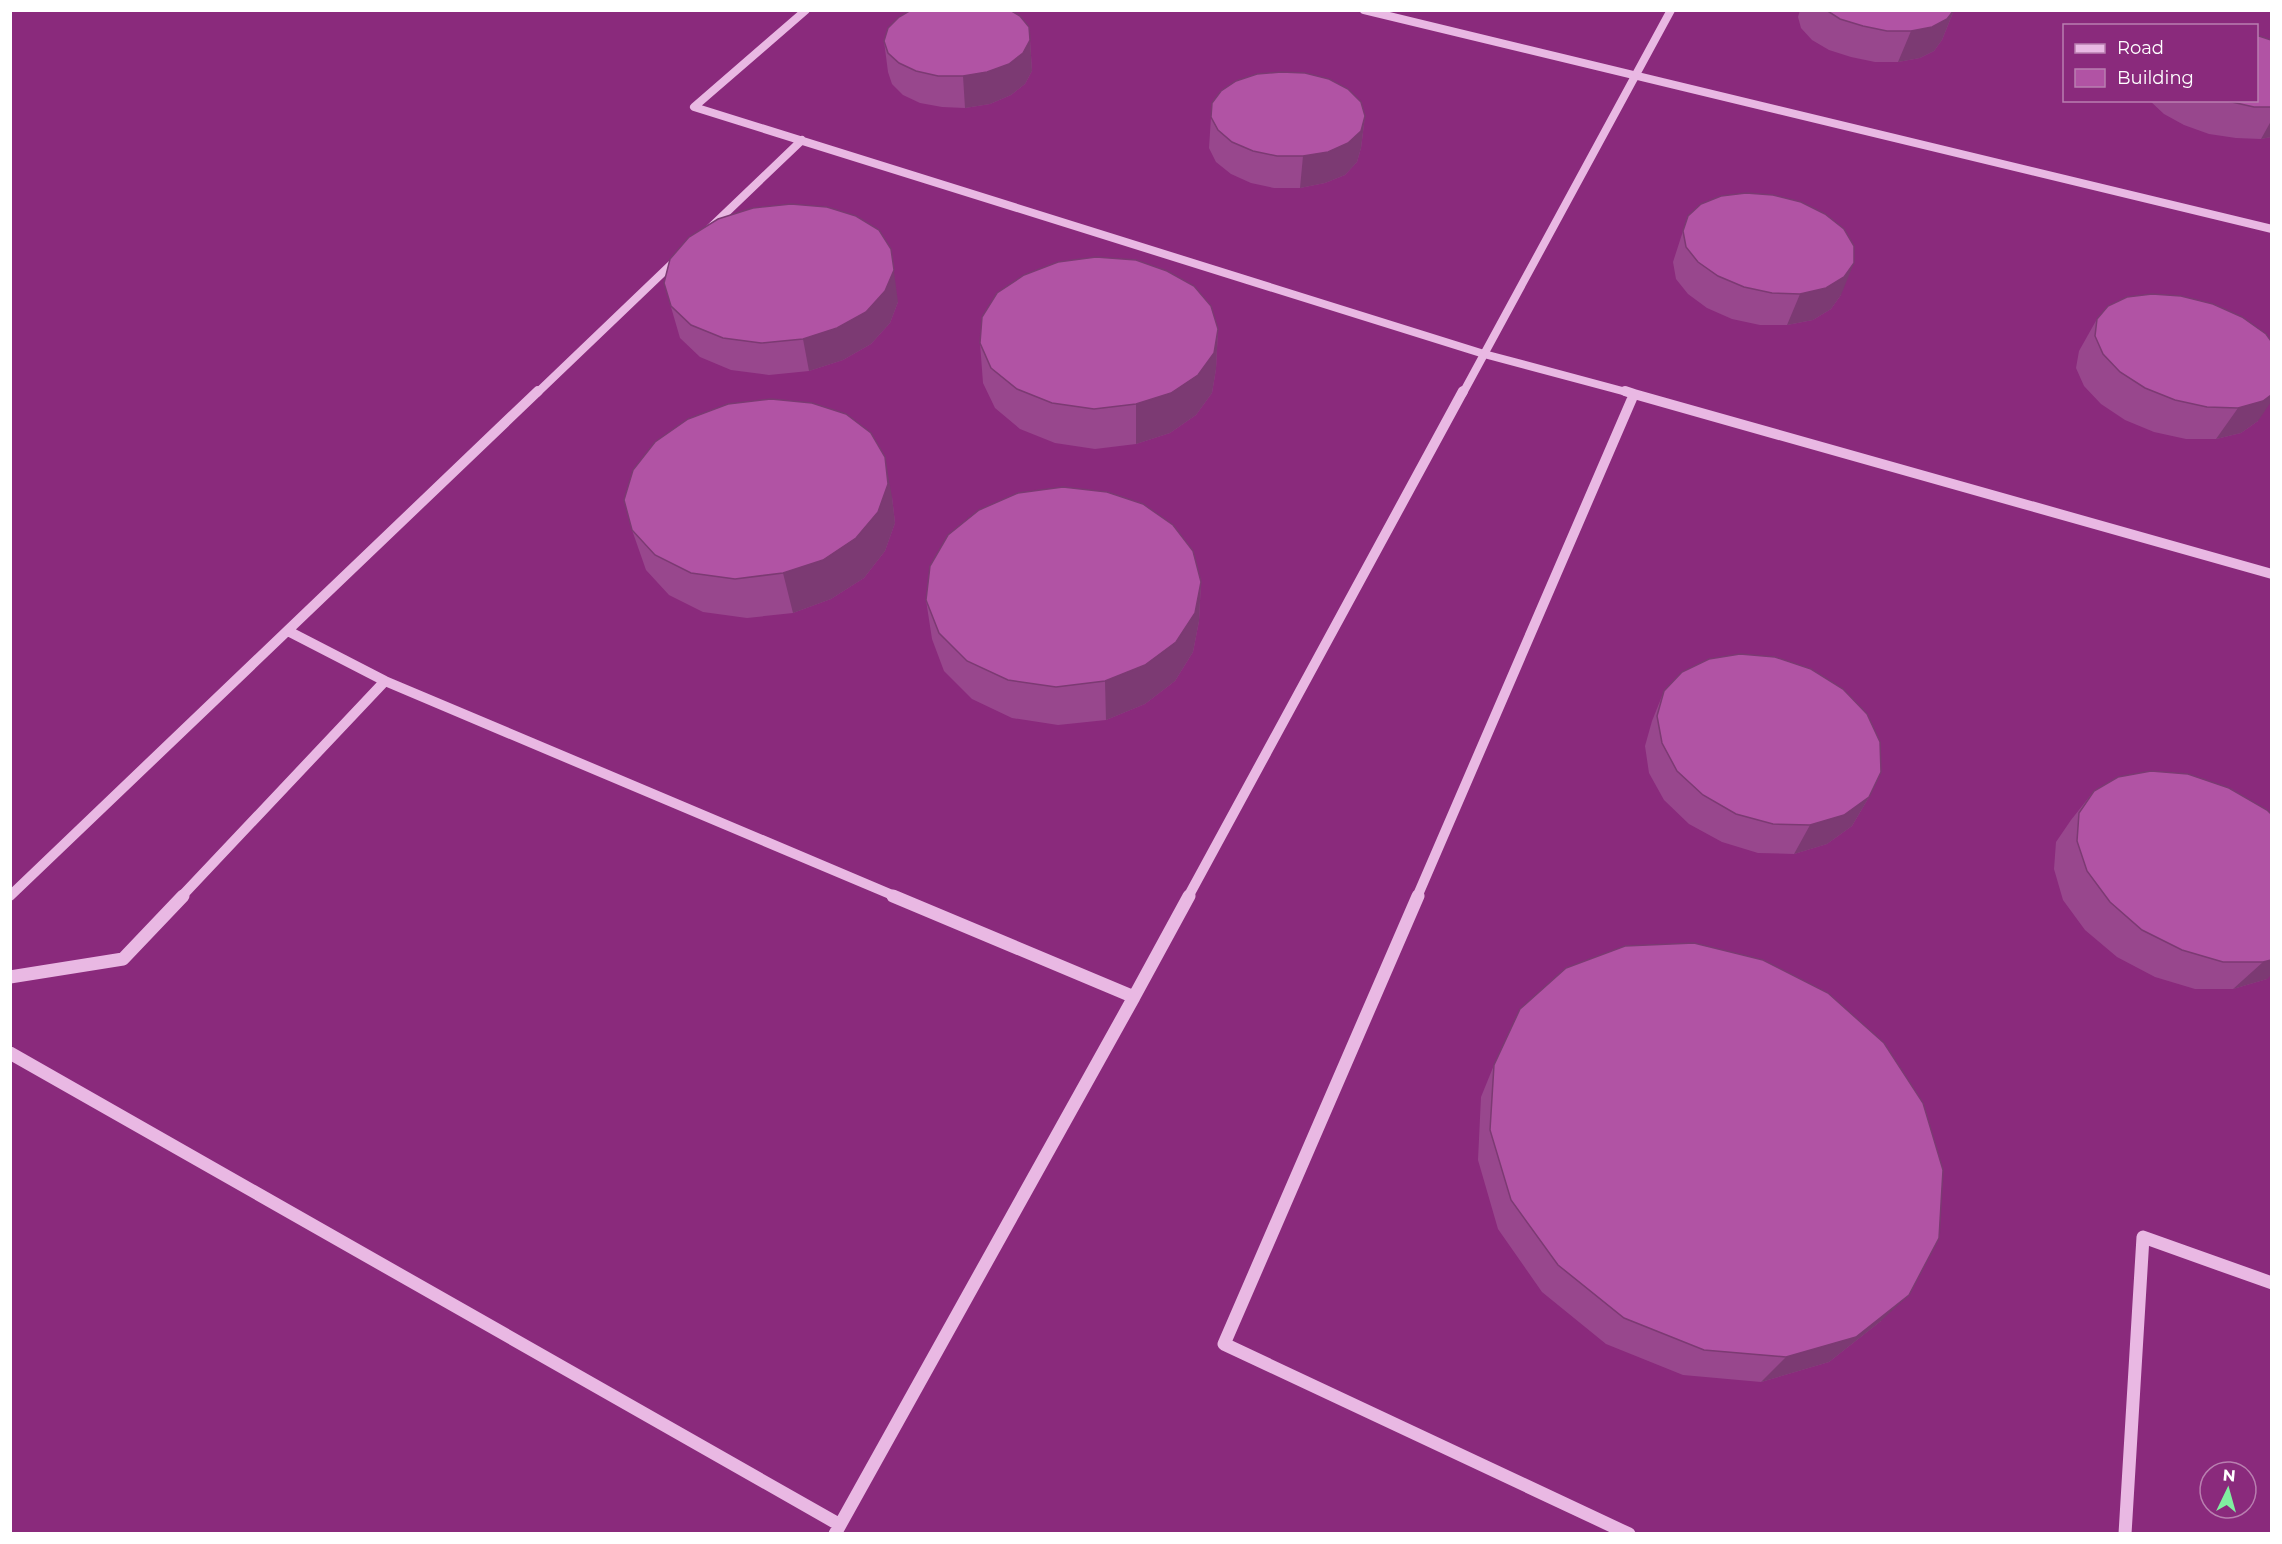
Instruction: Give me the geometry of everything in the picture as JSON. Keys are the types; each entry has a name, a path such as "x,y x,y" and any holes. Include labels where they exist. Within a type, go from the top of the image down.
{"lane":[{"path":"806,10 694,107 1484,354 1634,393 2271,574"},
{"path":"1364,10 2271,229"},
{"path":"10,1053 838,1529 1134,998 1671,10"},
{"path":"699,238 802,140"},
{"path":"10,896 682,255"},
{"path":"1629,1533 1224,1344 1634,393"},
{"path":"288,631 385,681 1134,998"},
{"path":"10,977 123,959 385,681"},
{"path":"2125,1533 2143,1237 2271,1283"}],"building":[{"path":"911,10 1010,10 1020,16 1029,27 1030,40 1023,53 1009,64 987,72 963,76 938,76 916,71 899,63 888,53 884,41 888,28 899,17"},
{"path":"1826,10 1954,10 1947,19 1932,27 1911,31 1887,31 1840,19"},
{"path":"2258,36 2271,40 2271,107 2254,107 2232,102 2258,102"},
{"path":"1305,73 1329,79 1348,89 1361,102 1365,116 1361,131 1348,143 1328,152 1303,156 1277,156 1253,151 1232,142 1218,130 1211,117 1212,103 1221,91 1236,81 1257,74"},
{"path":"1746,193 1773,195 1801,202 1825,214 1844,229 1854,246 1854,263 1844,277 1826,288 1800,294 1772,293 1744,287 1718,276 1698,262 1686,247 1683,231 1688,216 1701,204 1721,196"},
{"path":"791,204 827,207 856,216 879,230 891,249 894,270 885,291 866,312 837,328 803,339 761,343 723,338 691,325 671,306 664,283 670,259 689,237 718,219 753,208"},
{"path":"1096,257 1136,260 1167,271 1194,286 1211,306 1218,329 1214,353 1198,375 1171,393 1136,404 1094,409 1052,403 1017,389 991,368 980,343 982,317 997,293 1024,275 1058,262"},
{"path":"2152,294 2181,296 2213,304 2242,317 2266,334 2271,341 2271,395 2263,401 2238,408 2207,407 2175,400 2145,388 2120,372 2103,354 2095,336 2097,319 2108,306 2127,297"},
{"path":"771,399 812,403 846,414 871,433 885,457 888,484 878,512 856,538 823,560 783,573 735,579 691,573 655,555 632,530 624,500 633,470 655,442 688,419 728,404"},
{"path":"1063,487 1107,492 1143,504 1173,525 1193,551 1201,582 1195,613 1176,642 1145,665 1105,681 1056,687 1008,680 967,661 939,633 926,600 930,566 948,535 979,510 1018,493"},
{"path":"1740,654 1775,657 1811,669 1843,689 1867,714 1880,742 1881,772 1869,797 1844,815 1810,825 1773,824 1736,814 1703,795 1677,771 1662,743 1657,716 1664,691 1682,672 1709,659"},
{"path":"2151,771 2188,774 2229,788 2271,814 2271,960 2223,962 2182,950 2142,930 2110,902 2087,871 2077,841 2079,813 2094,791 2118,777"},
{"path":"1694,943 1763,960 1828,993 1884,1043 1923,1103 1943,1170 1939,1238 1909,1295 1856,1337 1786,1357 1704,1350 1624,1318 1558,1265 1511,1200 1490,1130 1494,1065 1520,1009 1566,968 1625,946"}]}
